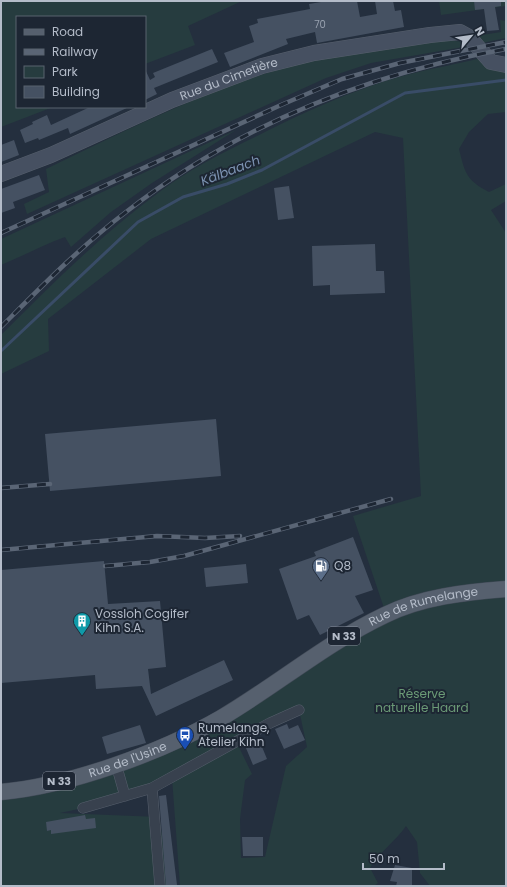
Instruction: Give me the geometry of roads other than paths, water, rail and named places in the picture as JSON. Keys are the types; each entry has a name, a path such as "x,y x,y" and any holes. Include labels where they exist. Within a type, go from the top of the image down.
{"main road":[{"name":"Rue du Cimetière","path":"1,174 51,155 172,100 262,66 314,53 430,34 460,32 469,37 491,62 506,65"},
{"name":"Rue de Rumelange","path":"305,662 346,635 386,614 417,603 447,596 506,589"},
{"name":"Rue de l'Usine","path":"1,792 72,778 116,764 184,738 222,717 305,662"}],"street":[{"path":"83,808 152,788 270,723 299,710"},
{"path":"116,764 125,796"},
{"path":"152,788 160,886"}],"waterway":[{"name":"Kälbaach","path":"1,351 138,222 183,197 227,184 262,170 405,93 506,80"}],"railway":[{"path":"1,233 281,105 342,79 400,63 506,42"},
{"path":"1,327 62,267 109,225 169,181 213,153 306,107 355,89 404,73 506,49"},
{"path":"1,488 50,484"},
{"path":"105,566 150,562 184,556 391,499"},
{"path":"1,550 157,536 205,538 240,536"}],"place":[{"name":"Q8","path":"321,581"},
{"name":"Vossloh Cogifer Kihn S.A.","path":"82,636"},
{"name":"Rumelange, Atelier Kihn","path":"185,750"}],"park label":[{"name":"Réserve naturelle Haard","path":"422,701"}]}
